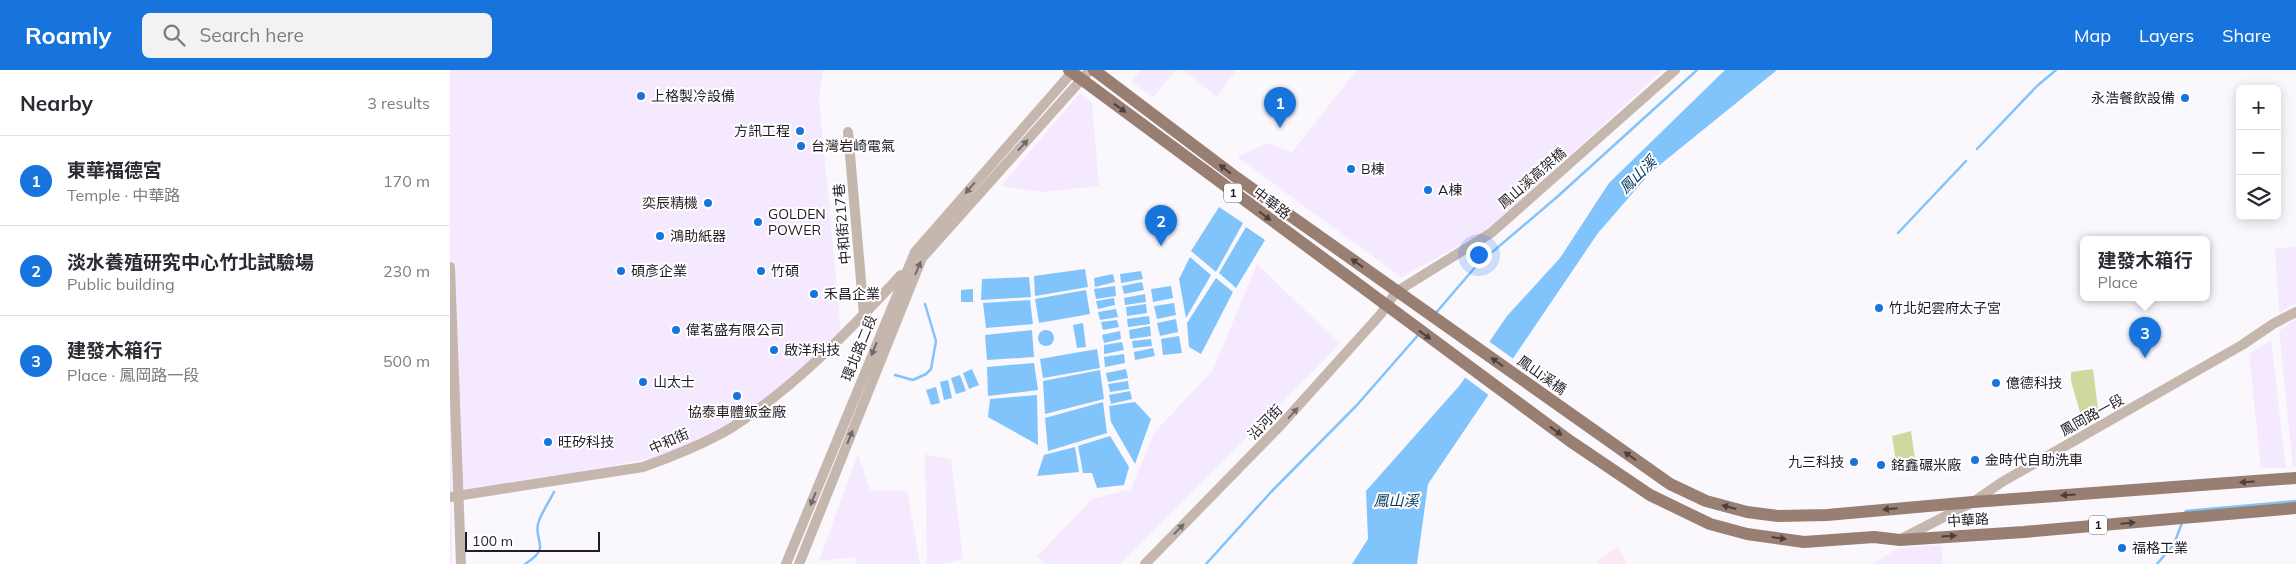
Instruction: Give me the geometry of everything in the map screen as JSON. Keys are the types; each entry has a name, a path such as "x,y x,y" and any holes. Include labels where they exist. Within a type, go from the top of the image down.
{"main road":[{"name":"中華路","path":"1094,70 1237,178 1396,292"},
{"name":"中華路","path":"1074,73 1570,441 1650,496 1710,524 1748,534 1804,542 1874,537 1900,540 2024,532 2296,508"},
{"name":"鳳山溪橋","path":"1396,292 1670,484"},
{"name":"中華路","path":"1670,484 1706,501 1747,512 1778,516 1827,515 2296,478"}],"street":[{"path":"1074,73 1090,70"},
{"name":"鳳山溪高架橋","path":"1396,292 1491,233 1675,70"},
{"name":"環北路二段","path":"786,564 892,303 915,252 1074,73"},
{"name":"環北路二段","path":"799,564 922,258 1074,73"},
{"name":"中和街217巷","path":"848,132 862,317"},
{"path":"450,267 455,497 461,564"},
{"name":"中和街","path":"455,497 643,467 668,458 729,429 779,395 862,317 906,271"},
{"name":"沿河街","path":"1145,564 1280,426 1380,315 1396,292"},
{"path":"862,317 886,318 899,313 892,303 880,298"},
{"name":"鳳岡路一段","path":"1900,540 1973,502 2002,482 2192,374 2296,312"}],"shaded area":[{"path":"450,70 823,70 819,99 841,332 774,394 721,429 663,456 452,496 452,564 450,564"},
{"path":"1141,70 1176,70 1153,97 1131,82"},
{"path":"1183,70 1234,70 1235,72 1217,97"},
{"path":"1357,70 1663,70 1487,231 1401,277 1237,157 1267,143 1292,152"},
{"path":"1080,93 1092,103 1099,186 1043,192 1001,186"},
{"path":"2296,247 2296,303 2279,313 2275,248"},
{"path":"1257,264 1340,344 1120,564 1045,564 1037,557 1092,499 1131,489 1154,433 1213,370"},
{"path":"2296,319 2296,466 2293,466 2279,331"},
{"path":"2271,340 2286,468 2261,468 2249,354"},
{"path":"858,454 870,490 907,491 920,564 857,564 855,557 819,561"},
{"path":"925,454 951,460 963,559 943,564 927,564"},
{"path":"1941,545 1943,564 1873,564 1898,548"},
{"path":"1618,547 1627,564 1598,564 1597,561"}],"green space":[{"path":"2093,369 2099,417 2084,426 2071,381 2071,372"},
{"path":"1911,431 1915,458 1896,462 1892,436"}],"water":[{"name":"鳳山溪","path":"1725,70 1777,70 1651,172 1598,233 1428,484 1417,564 1352,564 1368,539 1366,491 1460,385 1507,316 1560,258 1609,183"},
{"path":"1219,207 1243,223 1216,272 1191,251"},
{"path":"1246,227 1265,240 1236,288 1219,273"},
{"path":"1190,257 1211,275 1186,318 1179,279"},
{"path":"1085,269 1088,287 1035,296 1034,276"},
{"path":"1141,271 1143,279 1121,283 1120,274"},
{"path":"1113,274 1115,282 1095,287 1094,278"},
{"path":"1029,277 1031,297 981,300 982,279"},
{"path":"1216,278 1233,292 1201,354 1189,347 1187,323"},
{"path":"1142,282 1144,290 1124,294 1122,286"},
{"path":"1115,286 1116,296 1096,299 1094,289"},
{"path":"1171,286 1173,298 1153,302 1151,289"},
{"path":"973,289 973,302 961,302 961,290"},
{"path":"1086,290 1090,314 1039,323 1035,299"},
{"path":"1145,294 1146,302 1125,305 1124,298"},
{"path":"1114,298 1115,305 1098,309 1096,301"},
{"path":"1030,300 1033,324 986,328 983,303"},
{"path":"1174,303 1176,315 1157,319 1154,306"},
{"path":"1146,304 1147,313 1127,316 1126,307"},
{"path":"1116,309 1118,317 1100,320 1098,312"},
{"path":"1149,316 1150,324 1128,327 1127,319"},
{"path":"1176,319 1178,332 1160,336 1157,323"},
{"path":"1117,320 1119,327 1103,330 1101,322"},
{"path":"1083,323 1086,347 1077,348 1073,325"},
{"path":"1150,326 1151,336 1130,339 1129,330"},
{"path":"1032,330 1034,357 987,360 985,335"},
{"path":"1043,330 1049,330 1054,335 1052,344 1043,346 1038,341 1038,335"},
{"path":"1120,331 1121,339 1104,343 1102,335"},
{"path":"1179,336 1182,353 1163,355 1161,339"},
{"path":"1151,339 1152,346 1133,348 1132,341"},
{"path":"1122,342 1124,350 1104,354 1104,345"},
{"path":"1153,348 1155,356 1135,360 1134,352"},
{"path":"1097,349 1100,368 1043,378 1040,359"},
{"path":"1124,354 1125,363 1105,367 1104,357"},
{"path":"1034,363 1038,390 988,396 987,367"},
{"path":"972,369 979,385 969,389 963,373"},
{"path":"1126,369 1128,378 1108,382 1106,373"},
{"path":"1100,370 1104,399 1045,414 1043,381"},
{"path":"960,375 966,391 956,394 951,378"},
{"path":"948,380 952,398 944,400 940,382"},
{"path":"1128,381 1129,389 1110,392 1108,384"},
{"path":"936,387 940,403 931,405 926,390"},
{"path":"1130,391 1132,399 1111,404 1109,395"},
{"path":"1037,395 1038,445 988,417 990,399"},
{"path":"1103,402 1107,433 1048,451 1045,418"},
{"path":"1135,402 1151,419 1135,464 1111,422 1109,406"},
{"path":"1110,436 1129,467 1124,485 1097,488 1092,473 1083,473 1078,446"},
{"path":"1075,447 1079,472 1037,476 1044,455"}],"pier":[{"path":"1487,340 1515,360 1490,396 1463,376"}],"waterway":[{"path":"1435,314 1477,265 1557,197 1697,70"},
{"path":"1977,149 2037,86 2056,70"},
{"path":"1898,233 1966,161"},
{"path":"895,375 913,380 926,374 931,369 936,341 925,304"},
{"path":"1206,564 1271,492 1357,405 1419,334"},
{"path":"525,564 540,549 538,524 554,492"},
{"path":"2185,513 2186,511 2296,501"},
{"path":"2157,564 2174,544 2182,523"}],"place":[{"name":"上格製冷設備","path":"641,96"},
{"name":"永浩餐飲設備","path":"2185,98"},
{"name":"東華福德宮","path":"1280,128"},
{"name":"方訊工程","path":"800,131"},
{"name":"台灣岩崎電氣","path":"801,146"},
{"name":"B棟","path":"1351,169"},
{"name":"A棟","path":"1428,190"},
{"name":"奕辰精機","path":"708,203"},
{"name":"GOLDEN POWER","path":"758,222"},
{"name":"鴻助紙器","path":"660,236"},
{"name":"淡水養殖研究中心竹北試驗場","path":"1161,246"},
{"name":"碩彥企業","path":"621,271"},
{"name":"竹碩","path":"761,271"},
{"name":"禾昌企業","path":"814,294"},
{"name":"竹北妃雲府太子宮","path":"1879,308"},
{"name":"偉茗盛有限公司","path":"676,330"},
{"name":"啟洋科技","path":"774,350"},
{"name":"建發木箱行","path":"2145,358"},
{"name":"山太士","path":"643,382"},
{"name":"億德科技","path":"1996,383"},
{"name":"協泰車體鈑金廠","path":"737,396"},
{"name":"旺矽科技","path":"548,442"},
{"name":"金時代自助洗車","path":"1975,460"},
{"name":"九三科技","path":"1854,462"},
{"name":"銘鑫碾米廠","path":"1881,465"},
{"name":"福格工業","path":"2122,548"}]}
